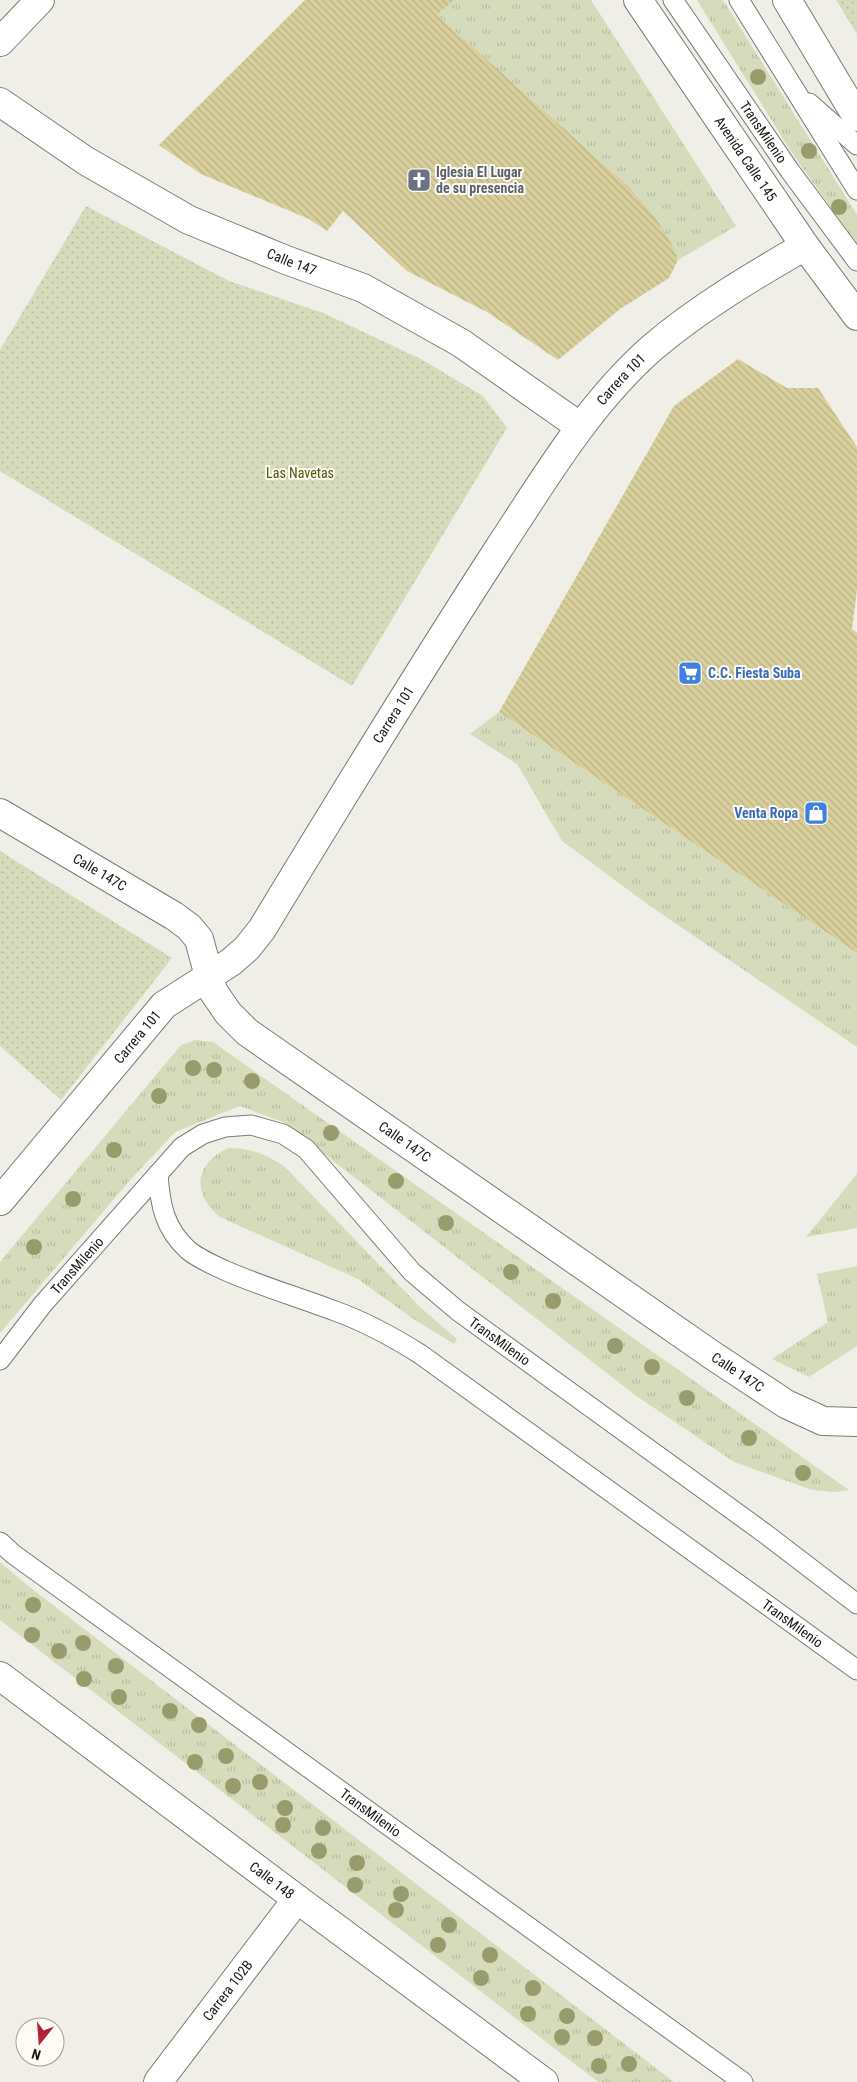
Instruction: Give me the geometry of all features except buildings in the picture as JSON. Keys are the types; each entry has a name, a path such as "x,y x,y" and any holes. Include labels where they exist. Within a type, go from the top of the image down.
{"street":[{"path":"0,42 40,0"},
{"name":"Avenida Calle 145","path":"638,0 805,246 857,316"},
{"path":"787,0 857,117"},
{"name":"Calle 147","path":"0,102 86,161 189,220 286,260 363,288 461,343 579,426"},
{"name":"Carrera 101","path":"0,1201 164,1005 231,962 247,948 262,929 425,662 579,426 615,385 653,347 741,285 805,246"},
{"name":"Calle 147C","path":"0,813 168,912 189,927 199,939 213,991 228,1013 247,1032 786,1404 823,1421 857,1422"},
{"name":"Calle 148","path":"0,1676 297,1900 544,2082"},
{"name":"Carrera 102B","path":"158,2082 297,1900"}],"lane":[{"name":"TransMilenio","path":"673,0 790,171 857,261"},
{"path":"739,0 857,190"},
{"path":"793,88 857,145"},
{"name":"TransMilenio","path":"0,1360 43,1304 182,1147 203,1134 225,1127 251,1126 283,1134 306,1149 412,1272 458,1311 759,1529 857,1604"},
{"name":"TransMilenio","path":"158,1174 160,1201 172,1231 187,1249 204,1261 243,1279 337,1311 363,1322 420,1354 857,1670"},
{"name":"TransMilenio","path":"0,1542 13,1554 743,2082"}],"green space":[{"path":"454,0 591,0 736,226 678,260 656,221 628,186 437,15"},
{"path":"697,0 723,0 857,215 857,245 790,150"},
{"path":"836,0 857,0 857,34"},
{"name":"Las Navetas","path":"86,206 229,281 323,313 421,359 483,396 507,428 352,686 0,471 0,350"},
{"path":"499,712 857,953 857,1047 650,906 562,841 517,764 470,734"},
{"path":"0,851 172,958 61,1100 0,1046"},
{"path":"195,1040 213,1042 849,1490 835,1492 812,1490 734,1462 635,1395 283,1122 240,1106 175,1132 131,1179 0,1333 0,1262 181,1045"},
{"path":"229,1148 244,1149 258,1153 285,1167 420,1307 457,1339 454,1344 415,1320 358,1279 220,1217 204,1198 201,1189 201,1179 209,1161"},
{"path":"857,1174 857,1228 806,1237"},
{"path":"857,1266 857,1346 809,1377 772,1359 828,1322 817,1274"},
{"path":"0,1562 27,1585 674,2082 598,2082 0,1620"}],"place":[{"name":"Iglesia El Lugar de su presencia","path":"419,180"},
{"name":"C.C. Fiesta Suba","path":"690,673"},
{"name":"Venta Ropa","path":"816,813"}]}
